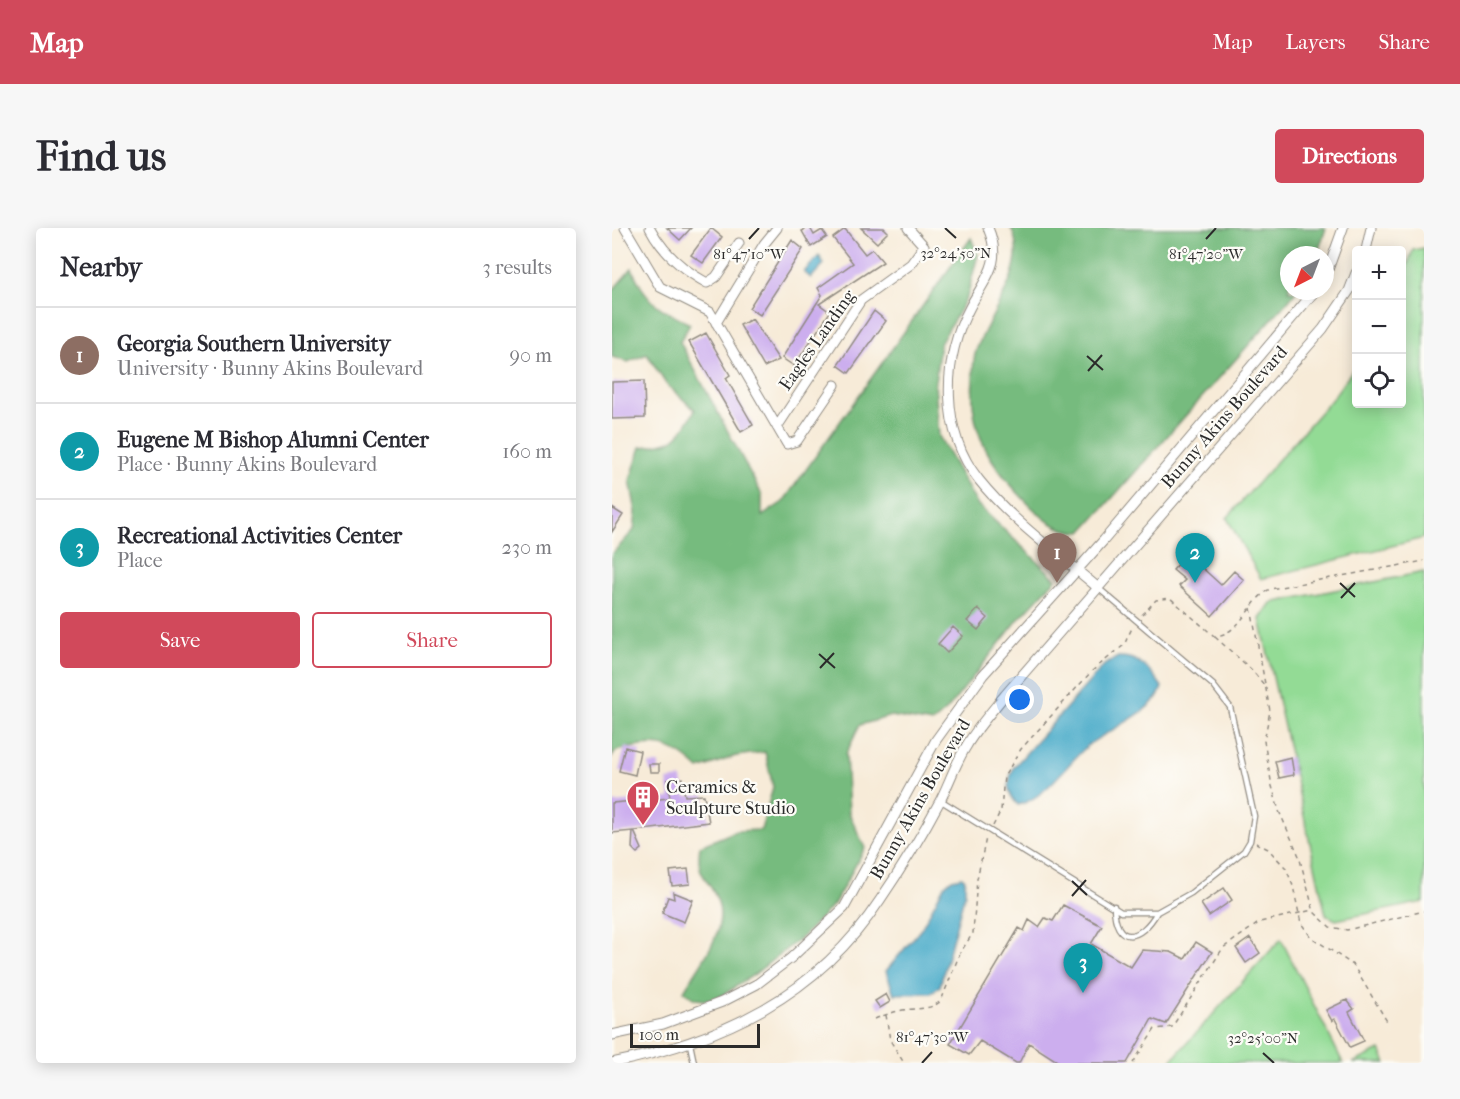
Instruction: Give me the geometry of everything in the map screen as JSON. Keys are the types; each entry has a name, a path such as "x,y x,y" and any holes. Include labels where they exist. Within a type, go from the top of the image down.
{"street":[{"name":"Eagles Landing","path":"625,228 660,287 710,312 788,444 797,441 834,385"},
{"path":"650,228 659,245 688,272 707,283 716,277 739,243"},
{"path":"716,323 764,244 777,228"},
{"name":"Eagles Landing","path":"777,427 861,300 911,264 921,254 924,246 908,228"},
{"path":"988,228 994,243 993,268 969,308 954,343 948,395 957,438 977,478 1010,511 1097,587"},
{"path":"1334,253 1343,228"},
{"path":"1367,246 1371,228"},
{"name":"Bunny Akins Boulevard","path":"612,1063 690,1044 770,1008 833,959 879,902 940,800 973,737 1005,695 1323,329 1352,283"},
{"name":"Bunny Akins Boulevard","path":"612,1035 663,1024 722,1002 757,984 790,958 844,908 936,740 983,675 1077,570 1307,300"}],"lane":[{"path":"1097,587 1139,620 1213,685 1230,707 1254,816 1250,841 1244,851 1191,893 1157,912 1143,932 1136,935 1127,934 1118,929 1114,921 1114,906"},
{"path":"940,800 992,830 1121,912 1157,912"},
{"path":"690,1044 694,1063"}],"path":[{"path":"1214,636 1232,630 1270,589 1424,561"},
{"path":"875,1019 901,1010 916,1010 935,1005 944,994 960,953 973,933 977,879 985,842 1001,810 1004,777 1021,749 1092,671 1124,645 1131,629 1153,602 1170,598 1252,670 1266,687"},
{"path":"1251,607 1270,717 1265,732 1264,750 1279,811 1299,856 1314,910 1330,927 1347,930 1424,911"},
{"path":"1250,841 1268,849 1286,868 1293,886 1298,914 1311,937 1353,965 1388,1023"},
{"path":"1133,1063 1155,1029 1172,1027 1222,948 1260,922 1314,910"},
{"path":"886,1015 890,1040 904,1063"}],"green space":[{"path":"1011,228 1326,228 1320,246 1280,246 1280,300 1289,300 1082,532 1062,529 1046,520 1032,508 997,467 977,427 972,396 974,357 1012,274 1016,258 1016,243"},
{"path":"971,238 978,255 967,297 940,344 935,383 939,436 977,504 1056,579 1018,620 947,710 932,723 891,716 860,725 846,754 849,813 865,848 834,904 803,936 755,974 714,1001 695,999 684,991 710,949 719,925 720,914 718,902 699,865 700,846 736,831 761,830 773,787 765,752 736,756 699,769 679,753 661,746 641,746 616,751 612,757 612,554 634,530 636,512 630,480 641,447 662,444 675,438 695,410 666,384 647,354 628,362 612,357 612,291 632,268 642,289 654,303 690,324 680,342 762,495 762,516 783,502"},
{"path":"1424,248 1424,538 1261,579 1227,518 1332,399 1352,371 1352,408 1406,408 1406,269 1413,250"},
{"path":"1424,572 1424,902 1336,920 1326,915 1260,619 1271,603"},
{"path":"1281,939 1343,1063 1169,1063"},
{"path":"1380,1050 1386,1063 1353,1063"}],"water":[{"path":"819,256 824,264 811,278 804,272"},
{"path":"1118,657 1132,659 1144,665 1162,687 1158,695 1143,711 1091,743 1038,795 1018,805 1009,791 1014,767 1104,665"},
{"path":"962,877 965,880 965,893 940,986 931,993 894,994 886,971 921,929 944,886 952,879"}],"building":[{"path":"667,228 691,228 680,240"},
{"path":"711,228 722,237 703,263 691,255"},
{"path":"810,228 814,235 822,230 827,237 811,247 802,231"},
{"path":"861,228 884,228 888,232 877,243"},
{"path":"845,229 865,254 872,249 883,262 819,304 830,312 794,366 782,358 822,295 818,288 853,263 833,238"},
{"path":"792,240 803,249 760,315 749,308"},
{"path":"874,311 886,321 849,373 838,365"},
{"path":"752,319 779,360 764,367 740,325"},
{"path":"706,333 730,375 726,378 753,425 741,432 689,342"},
{"path":"644,381 645,418 612,419 612,382"},
{"path":"612,508 623,515 612,532"},
{"path":"1195,546 1206,555 1198,564 1221,585 1234,571 1244,580 1212,616 1179,586 1185,580 1173,570"},
{"path":"978,609 988,618 978,630 967,621"},
{"path":"953,627 963,636 947,653 938,644"},
{"path":"625,747 640,751 635,775 619,771"},
{"path":"1291,757 1294,775 1279,778 1275,761"},
{"path":"649,764 659,764 659,772 650,772"},
{"name":"Ceramics & Sculpture Studio","path":"682,778 685,796 704,795 709,822 634,831 642,849 637,853 632,848 633,831 612,833 612,803 670,798 667,780"},
{"path":"688,869 690,884 672,886 670,871"},
{"path":"1224,888 1232,900 1209,916 1201,904"},
{"path":"673,892 693,900 684,922 662,913 668,897 674,899"},
{"path":"1063,905 1102,926 1091,944 1131,967 1142,950 1171,952 1185,959 1196,942 1212,952 1166,1024 1152,1019 1127,1063 1060,1063 1029,1043 1019,1063 1016,1063 980,1041 969,1055 950,1044 1019,928 1024,931 1029,920 1039,927 1045,918 1053,921"},
{"path":"1250,938 1260,953 1246,963 1236,948"},
{"path":"886,994 890,1002 880,1008 875,1001"},
{"path":"1347,1000 1354,1009 1349,1012 1364,1041 1350,1047 1335,1019 1332,1021 1326,1010"}],"place":[{"name":"Georgia Southern University","path":"1057,583"},
{"name":"Eugene M Bishop Alumni Center","path":"1195,583"},
{"name":"Ceramics & Sculpture Studio","path":"643,826"},
{"name":"Recreational Activities Center","path":"1083,993"}]}
